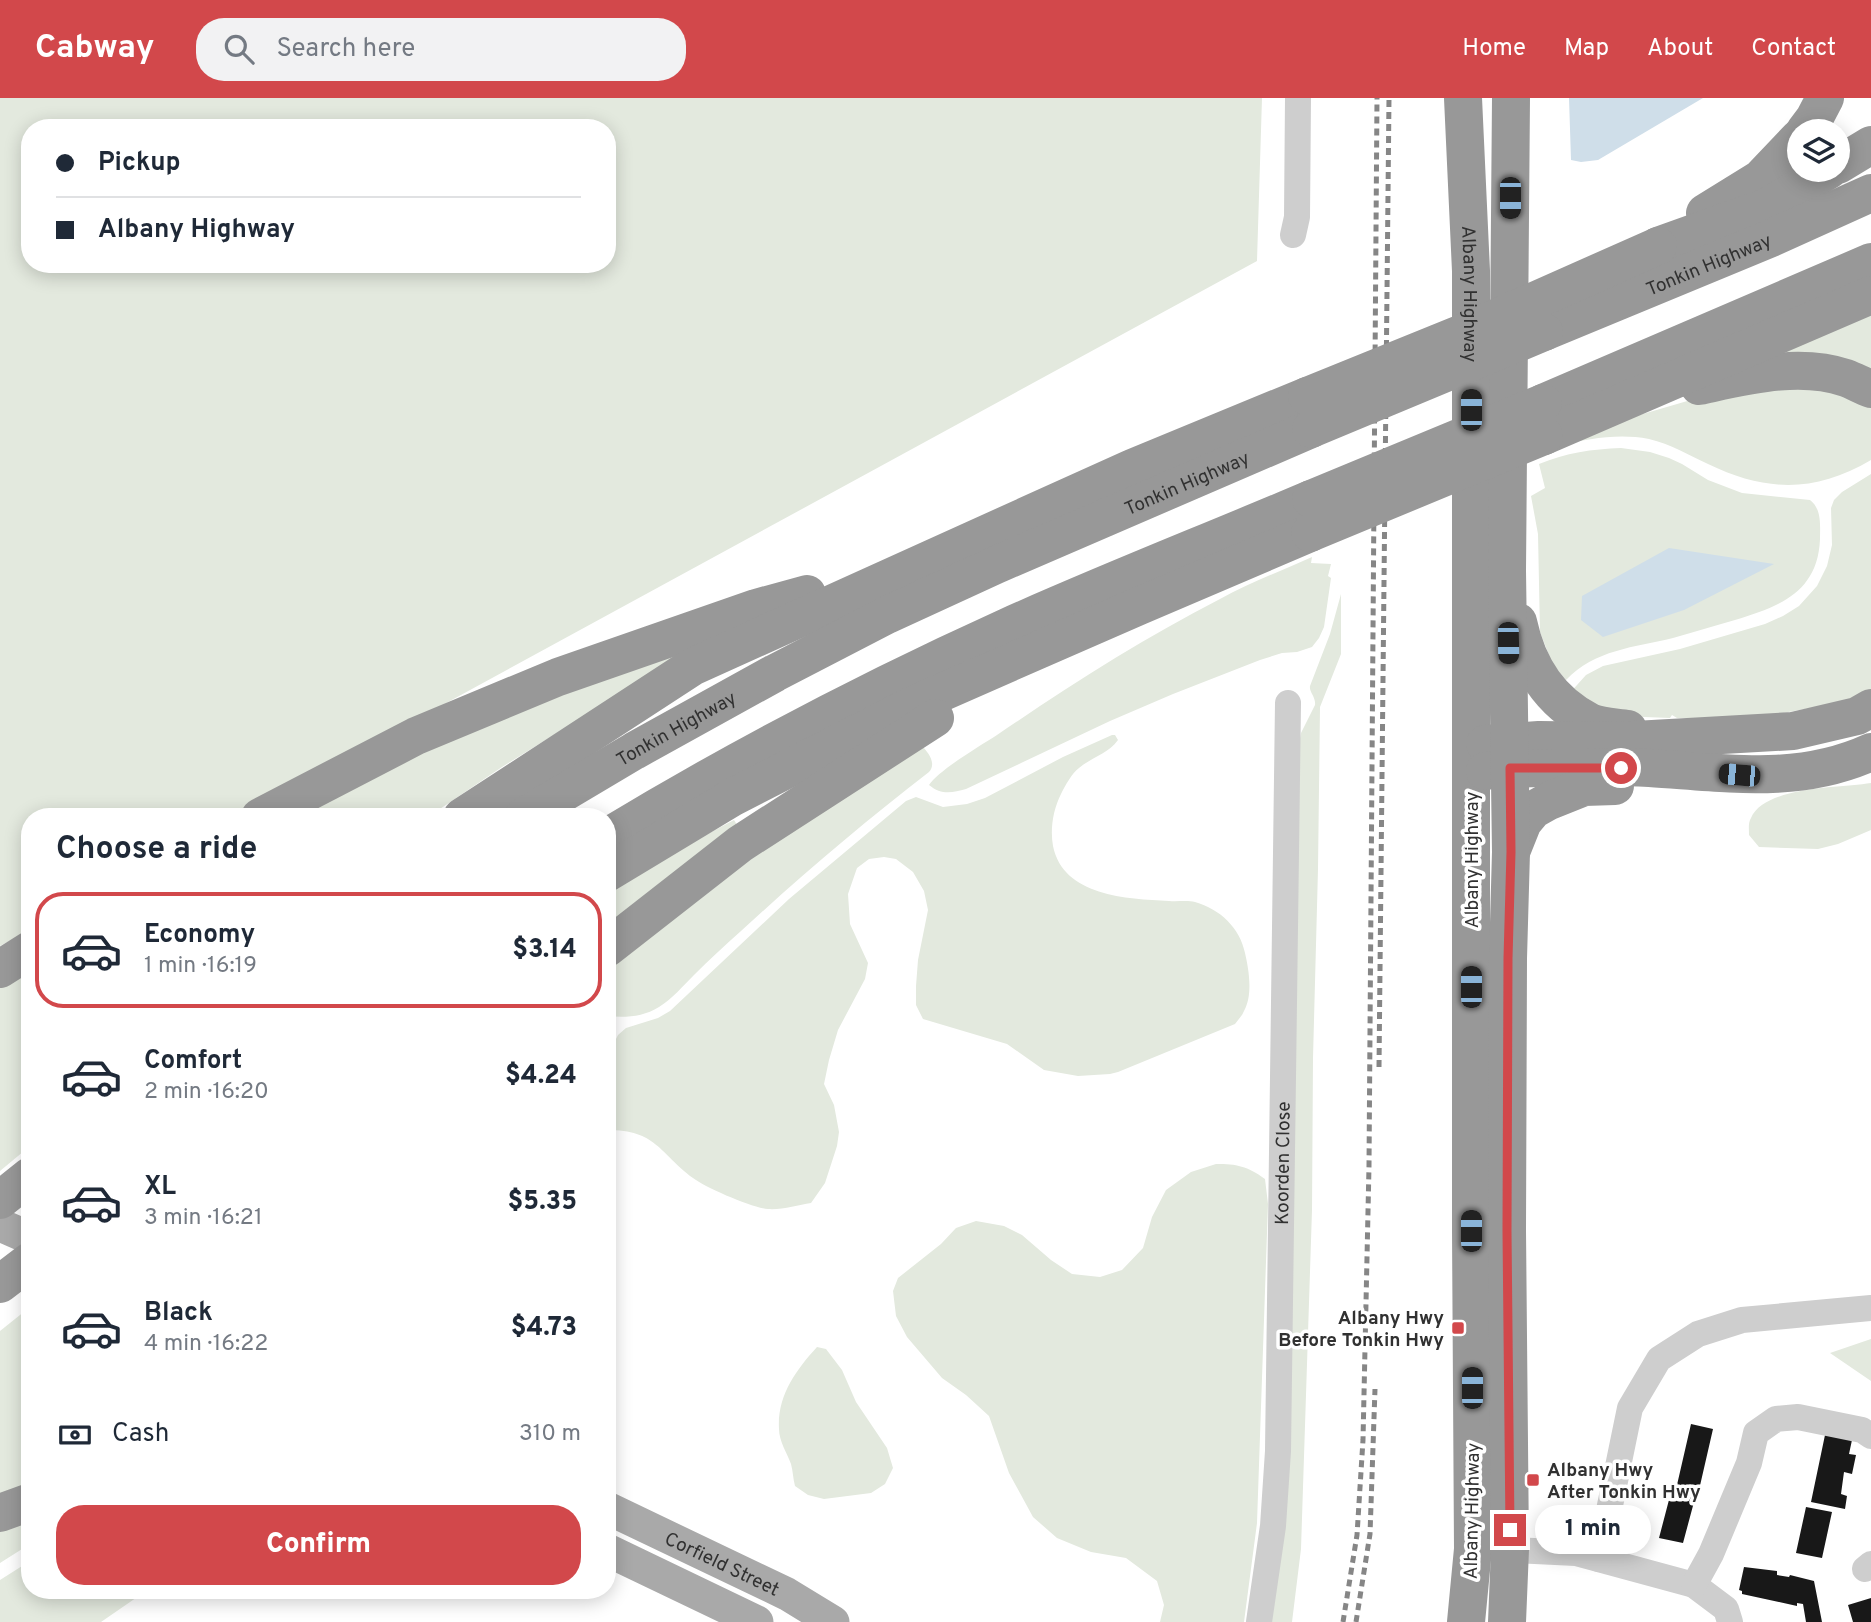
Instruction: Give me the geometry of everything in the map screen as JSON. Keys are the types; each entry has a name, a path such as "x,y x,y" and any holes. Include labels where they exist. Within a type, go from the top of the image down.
{"highway":[{"name":"Albany Highway","path":"1464,98 1471,271 1473,1549 1466,1622"},
{"name":"Albany Highway","path":"1507,1622 1510,1549 1507,1218 1511,852 1507,571 1511,98"},
{"path":"1814,119 1825,98"},
{"path":"1850,158 1871,145"},
{"path":"1658,246 1724,200 1760,179 1787,151"},
{"path":"476,808 692,667 1132,468 1309,413 1460,334 1658,246 1767,207 1809,182"},
{"name":"Tonkin Highway","path":"538,808 634,751 887,615 1309,413 1544,332 1769,239 1871,193"},
{"path":"616,832 685,790 860,697 1007,627 1311,516 1543,420 1871,262"},
{"path":"1624,402 1871,295"},
{"path":"1543,420 1731,379 1789,371 1816,372 1845,378 1871,389"},
{"path":"616,941 740,844 908,736 1021,669 1311,516"},
{"path":"277,808 416,736 558,677 756,608 933,558"},
{"path":"1507,571 1519,628 1530,657 1539,678 1556,699 1592,723 1672,737"},
{"path":"616,868 733,797 913,705 1139,606"},
{"path":"1510,755 1539,740 1617,741 1793,730 1857,716 1871,708"},
{"path":"1471,759 1510,755 1647,768 1772,775 1820,769 1871,752"},
{"path":"1511,852 1523,822 1533,810 1584,787 1668,785 1739,775"},
{"path":"0,969 21,956"},
{"path":"0,1284 21,1268"},
{"path":"0,1513 21,1505"}],"main road":[{"path":"0,1225 21,1234"},
{"path":"0,1271 21,1281"},
{"name":"Corfield Street","path":"616,1512 787,1594 833,1622"},
{"name":"Corfield Street","path":"616,1554 757,1622"}],"street":[{"path":"1293,234 1297,217 1298,98"},
{"name":"Koorden Close","path":"1259,1622 1273,1526 1278,1451 1288,703"},
{"path":"1599,1559 1630,1408 1658,1359 1698,1334 1742,1320 1871,1308"},
{"path":"1693,1585 1711,1554 1749,1463 1756,1433 1776,1419 1798,1417 1862,1430 1871,1436"},
{"path":"1473,1549 1576,1553 1693,1585 1726,1609 1730,1622"}],"shaded area":[{"path":"0,98 1262,98 1257,261 254,808 21,808 21,935 0,946"},
{"path":"1569,98 1703,98 1598,160 1581,162 1571,160"},
{"path":"1871,309 1871,372 1794,359 1778,343"},
{"path":"1795,380 1871,405 1871,460 1830,478 1790,485 1750,480 1649,439 1615,437 1559,445 1619,421 1718,392"},
{"path":"1621,448 1669,458 1708,480 1742,493 1810,500 1817,508 1820,518 1818,557 1804,585 1780,603 1735,620 1602,656 1577,670 1566,680 1552,663 1540,632 1538,534 1531,496 1545,488 1539,464 1579,452"},
{"path":"1871,474 1871,693 1847,701 1752,719 1677,718 1672,715 1670,718 1619,716 1568,695 1586,675 1603,666 1680,649 1765,624 1799,606 1817,586 1827,566 1832,545 1831,508 1834,500"},
{"path":"1669,548 1774,564 1684,610 1603,637 1581,620 1582,596"},
{"path":"1312,557 1311,563 1331,564 1328,576 1331,578 1324,627 1312,647 1260,660 1173,694 966,789 947,792 929,785 960,758 1134,647 1231,593"},
{"path":"1341,594 1341,654 1320,707 1312,1210 1301,1549 1292,1622 1268,1622 1298,748 1301,733 1315,705 1310,686 1330,634"},
{"path":"785,610 573,723 441,808 293,808 380,765"},
{"path":"1112,735 1118,740 1110,749 1076,770 1058,800 1052,833 1059,863 1083,885 1099,891 1135,899 1195,902 1213,909 1228,921 1239,935 1249,975 1247,1005 1235,1024 1118,1072 1078,1076 1044,1070 1007,1044 923,1019 916,1005 916,986 928,910 924,891 913,872 896,859 869,859 857,868 848,894 850,924 868,963 865,979 838,1030 829,1060 824,1084 834,1105 839,1132 825,1183 811,1203 768,1209 741,1201 693,1178 647,1139 637,1134 616,1131 616,1039 626,1028 658,1018 670,1011 789,899 906,801 916,797 943,807 967,804 985,798"},
{"path":"921,745 929,754 932,765 929,772 787,890 668,1000 640,1015 616,1016 616,957 646,928"},
{"path":"1871,783 1871,830 1818,849 1759,847 1749,835 1751,818 1771,800 1805,790"},
{"path":"734,820 739,828 616,924 616,882"},
{"path":"21,968 21,1154 0,1171 0,981"},
{"path":"1216,1164 1242,1167 1265,1179 1268,1204 1257,1523 1244,1622 1160,1622 1164,1605 1157,1581 1126,1558 1091,1552 1057,1538 1033,1517 1009,1473 989,1416 942,1378 907,1337 896,1316 893,1291 898,1278 941,1244 956,1228 976,1221 1004,1226 1022,1235 1072,1274 1100,1277 1122,1270 1143,1248 1152,1217 1166,1190 1191,1172"},
{"path":"21,1314 21,1491 0,1499 0,1331"},
{"path":"1871,1339 1871,1381 1830,1353"},
{"path":"817,1347 826,1349 842,1370 856,1402 887,1448 893,1468 885,1484 871,1493 824,1499 808,1495 795,1486 791,1464 780,1438 779,1417 789,1384"},
{"path":"21,1517 21,1550 0,1563 0,1524"},
{"path":"21,1567 21,1599 134,1599 101,1622 0,1622 0,1580"}],"building":[{"path":"1691,1424 1713,1429 1696,1503 1694,1502 1683,1543 1659,1538 1670,1496 1674,1498"},
{"path":"1825,1435 1852,1440 1849,1454 1856,1455 1852,1474 1844,1472 1841,1494 1847,1496 1845,1509 1811,1502"},
{"path":"1806,1507 1832,1512 1822,1558 1796,1553"},
{"path":"1744,1567 1777,1571 1777,1575 1814,1581 1822,1622 1806,1622 1803,1604 1797,1603 1797,1606 1742,1594 1739,1590"},
{"path":"1871,1598 1871,1622 1853,1622 1848,1605"}],"railway":[{"path":"1343,1622 1357,1535 1363,1440 1369,1166 1377,98"},
{"path":"1379,1067 1389,98"},
{"path":"1356,1622 1370,1534 1375,1389"}],"place":[{"name":"Albany Hwy Before Tonkin Hwy","path":"1458,1328"},
{"name":"Albany Hwy After Tonkin Hwy","path":"1533,1480"}],"route":[{"path":"1510,1530 1507,1231 1510,768 1621,768"}]}
